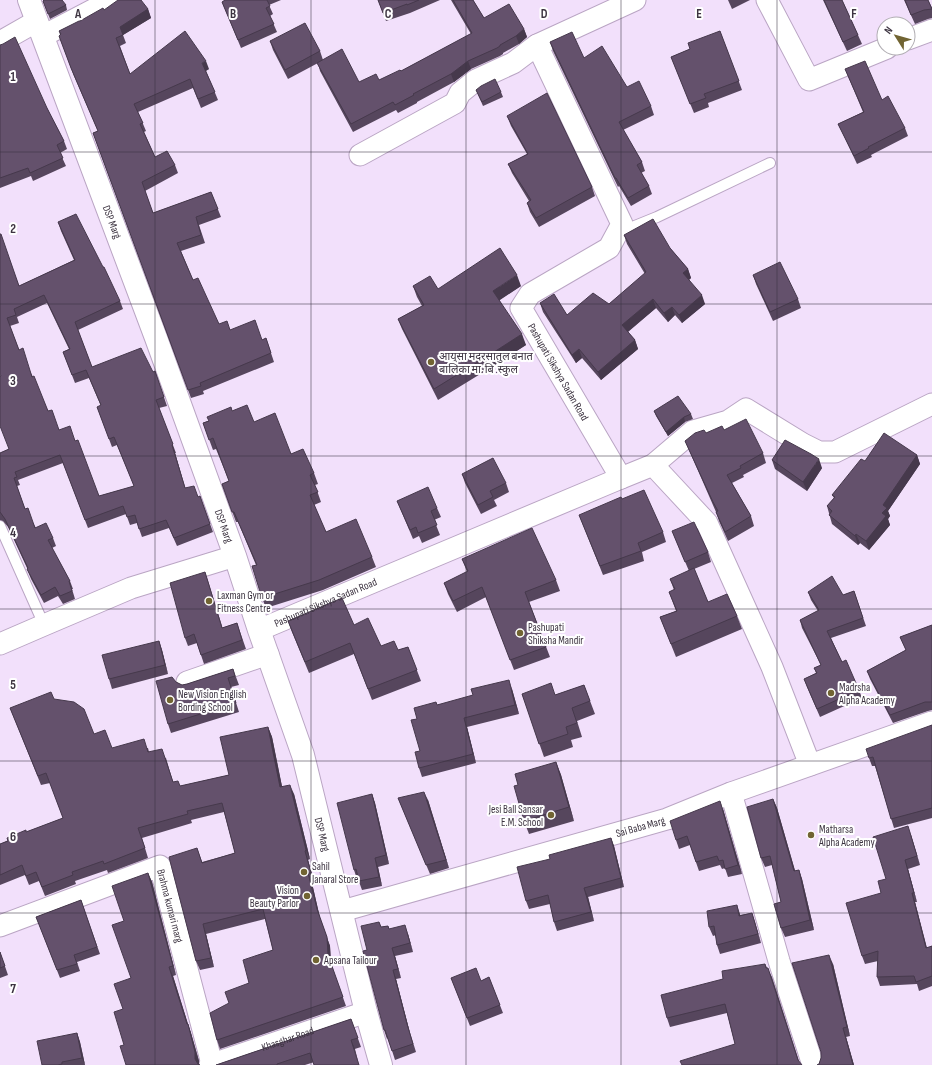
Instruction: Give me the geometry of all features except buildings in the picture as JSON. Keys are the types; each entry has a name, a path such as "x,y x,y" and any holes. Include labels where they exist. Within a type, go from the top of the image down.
{"street":[{"name":"DSP Marg","path":"29,0 156,338 303,755 366,1012 381,1065"},
{"path":"0,42 112,0"},
{"path":"360,155 455,103 460,93 476,80 513,63 536,45 635,0"},
{"path":"767,0 809,80 876,53"},
{"path":"916,36 932,30"},
{"name":"Pashupati Sikshya Sadan Road","path":"259,630 621,478 521,308 530,294 610,248 622,224 536,45"},
{"path":"621,478 653,465 693,431 728,421 746,409 808,447 819,452 835,452 932,404"},
{"path":"653,465 706,523 772,667 810,765"},
{"path":"0,644 44,624 132,588 234,556"},
{"path":"187,682 268,654"},
{"name":"Sai Baba Marg","path":"342,911 667,819 731,793 932,722"},
{"path":"731,793 779,961 813,1065"},
{"name":"Brahma kumari marg","path":"0,926 160,866 211,1065"},
{"name":"Khasghar Road","path":"211,1065 366,1012"}],"lane":[{"path":"617,234 657,217 770,163"},
{"path":"0,526 44,624"}],"place":[{"name":"आयुसा मदरसातुल बनात बालिका मा. बि .स्कुल","path":"431,362"},
{"name":"Laxman Gym or Fitness Centre","path":"209,601"},
{"name":"Pashupati Shiksha Mandir","path":"520,633"},
{"name":"Madrsha Alpha Academy","path":"831,693"},
{"name":"New Vision English Bording School","path":"170,700"},
{"name":"Jesi Ball Sansar E.M. School","path":"551,815"},
{"name":"Matharsa Alpha Academy","path":"811,835"},
{"name":"Sahil Janaral Store","path":"304,872"},
{"name":"Vision Beauty Parlor","path":"307,896"},
{"name":"Apsana Tailour","path":"316,960"}]}
